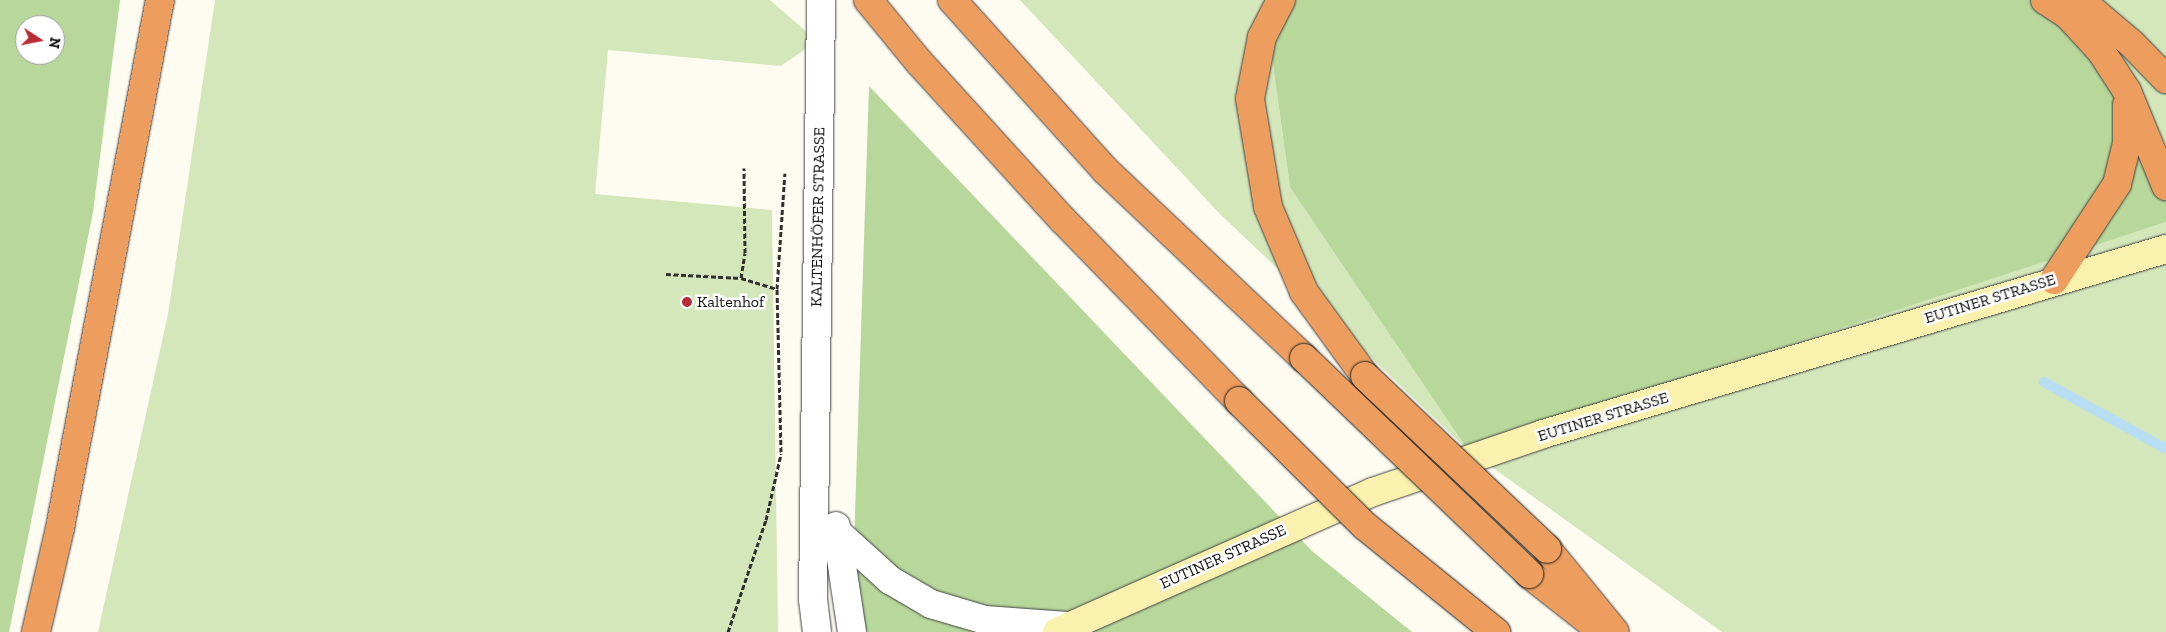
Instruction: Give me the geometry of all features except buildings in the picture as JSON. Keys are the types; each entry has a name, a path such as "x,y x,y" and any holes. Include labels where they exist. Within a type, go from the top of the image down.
{"highway":[{"path":"36,632 60,528 160,0"},
{"path":"868,0 919,62 1063,220 1239,401 1365,526 1496,632"},
{"path":"952,0 1105,170 1529,574 1603,632"},
{"path":"1282,0 1262,37 1250,99 1268,208 1304,292 1365,376 1547,550 1615,632"},
{"path":"2045,0 2068,15 2101,51 2127,91 2166,186"},
{"path":"2080,0 2132,44 2166,79"},
{"path":"2054,280 2117,184 2128,143 2127,91"}],"main road":[{"name":"EUTINER STRASSE","path":"1062,629 1373,492 1543,434 2054,280 2166,249"}],"street":[{"name":"KALTENHÖFER STRASSE","path":"817,632 813,599 821,0"},
{"name":"KALTENHÖFER STRASSE","path":"815,434 837,532 852,632"},
{"path":"837,532 890,580 931,604 984,620 1062,629"}],"path":[{"path":"728,632 766,520 781,454 777,289 785,164"},
{"path":"741,278 745,253 744,168"},
{"path":"666,274 741,278 777,289"}],"green space":[{"path":"0,0 120,0 93,212 9,632 0,632"},
{"path":"215,0 770,0 817,41 781,66 608,50 595,194 772,210 778,632 98,632 168,314"},
{"path":"1020,0 1264,0 1290,187 1969,285 2166,222 2166,632 1722,632 1468,450 1219,213"},
{"path":"1264,0 2070,0 2166,197 2166,222 1468,450 1290,187"},
{"path":"2070,0 2166,0 2166,197"},
{"path":"869,86 1312,551 1412,632 867,632 853,576"}],"waterway":[{"path":"2044,382 2166,449"}],"place":[{"name":"Kaltenhof","path":"687,302"}]}
